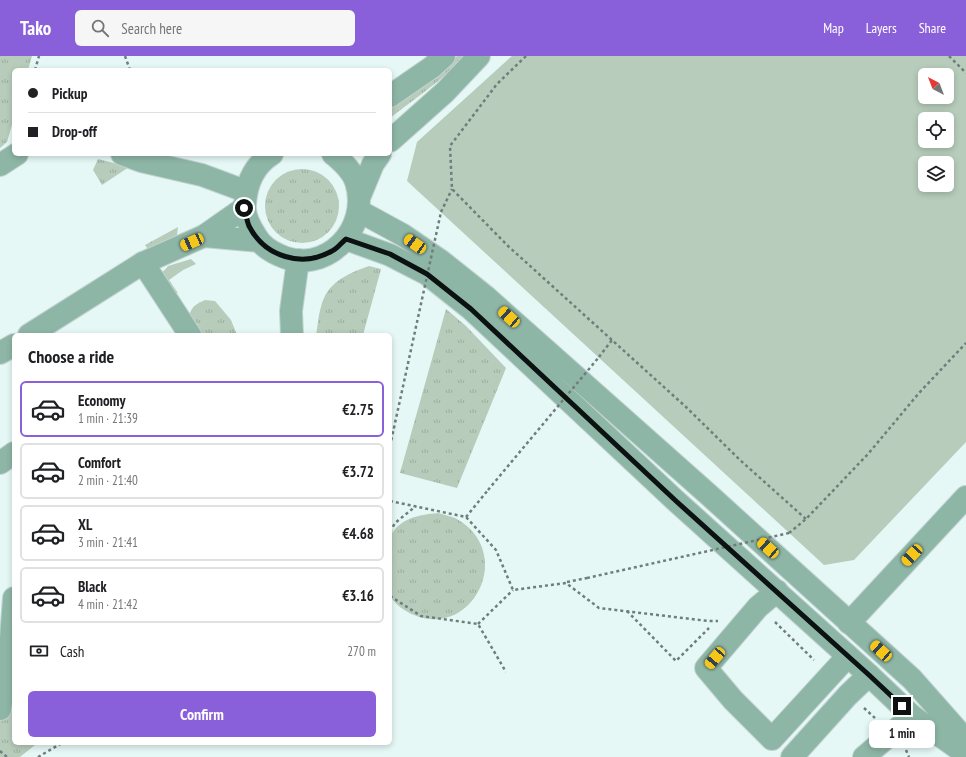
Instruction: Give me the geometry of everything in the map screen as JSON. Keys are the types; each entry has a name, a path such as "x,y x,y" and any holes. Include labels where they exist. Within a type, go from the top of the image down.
{"street":[{"path":"392,95 432,67 444,56"},
{"path":"392,139 445,92 479,56"},
{"path":"0,165 14,156"},
{"path":"127,156 141,161 202,175 245,200"},
{"path":"269,156 264,159 252,173 245,200 249,226 259,241 270,251 284,257 298,260 316,258 332,251 346,239 354,226 372,164 378,156"},
{"path":"335,156 347,166 356,181 359,205 441,261 485,296 912,679 966,740"},
{"path":"32,333 143,263 204,236 245,200"},
{"path":"204,236 259,241"},
{"path":"346,239 390,254 427,274 471,309 676,501 777,591 912,716 966,754"},
{"path":"292,333 291,311 298,260"},
{"path":"143,263 189,333"},
{"path":"0,353 12,346"},
{"path":"0,463 12,454"},
{"path":"850,622 966,497"},
{"path":"777,591 758,607 706,668 733,700 772,739 848,656"},
{"path":"0,604 12,598"},
{"path":"0,709 12,624"},
{"path":"792,757 848,695 869,675"},
{"path":"864,757 912,716"}],"path":[{"path":"36,68 40,56"},
{"path":"125,56 129,68"},
{"path":"392,437 441,212 452,189 450,146 497,84 526,56"},
{"path":"949,56 966,73"},
{"path":"452,189 508,246 686,407 740,460 806,519"},
{"path":"466,517 612,340"},
{"path":"478,624 513,590 566,583 789,533 806,519 868,454 919,393 966,343"},
{"path":"392,501 466,517 496,550 513,590"},
{"path":"392,528 395,523 417,506"},
{"path":"566,583 599,608 708,621 721,621"},
{"path":"392,597 421,616 478,624"},
{"path":"758,607 830,676"},
{"path":"626,611 676,661 716,621"},
{"path":"478,624 506,672"},
{"path":"848,695 905,746 909,757"},
{"path":"38,757 59,745"},
{"path":"0,751 7,757"}],"green space":[{"path":"0,56 32,56 29,68 12,68 12,125 7,142 0,148"},
{"path":"457,56 466,56 438,81 392,116 392,108 442,71"},
{"path":"512,56 966,56 966,442 854,560 824,565 407,181 417,142"},
{"path":"98,159 129,167 102,185 93,170"},
{"path":"302,169 323,175 333,185 339,206 333,227 323,237 302,243 281,237 271,227 265,206 271,185 281,175"},
{"path":"178,227 177,235 149,251 145,245"},
{"path":"191,259 196,264 183,270 169,280 178,293 174,292 166,280 163,272 168,266"},
{"path":"369,266 381,269 364,333 316,333 320,310 328,291 339,280 353,272"},
{"path":"205,300 215,301 231,320 236,333 201,333 198,325 189,316 195,306"},
{"path":"446,309 466,326 506,368 457,488 400,473"},
{"path":"438,513 455,518 473,533 483,551 485,570 480,588 469,604 454,615 435,619 414,615 404,610 392,599 392,533 405,521 424,515"},
{"path":"12,618 12,745 35,745 20,757 0,757 0,626"}],"route":[{"path":"244,208 249,226 259,241 270,251 284,257 298,260 316,258 332,251 346,239 390,254 427,274 471,309 676,501 902,706"}]}
